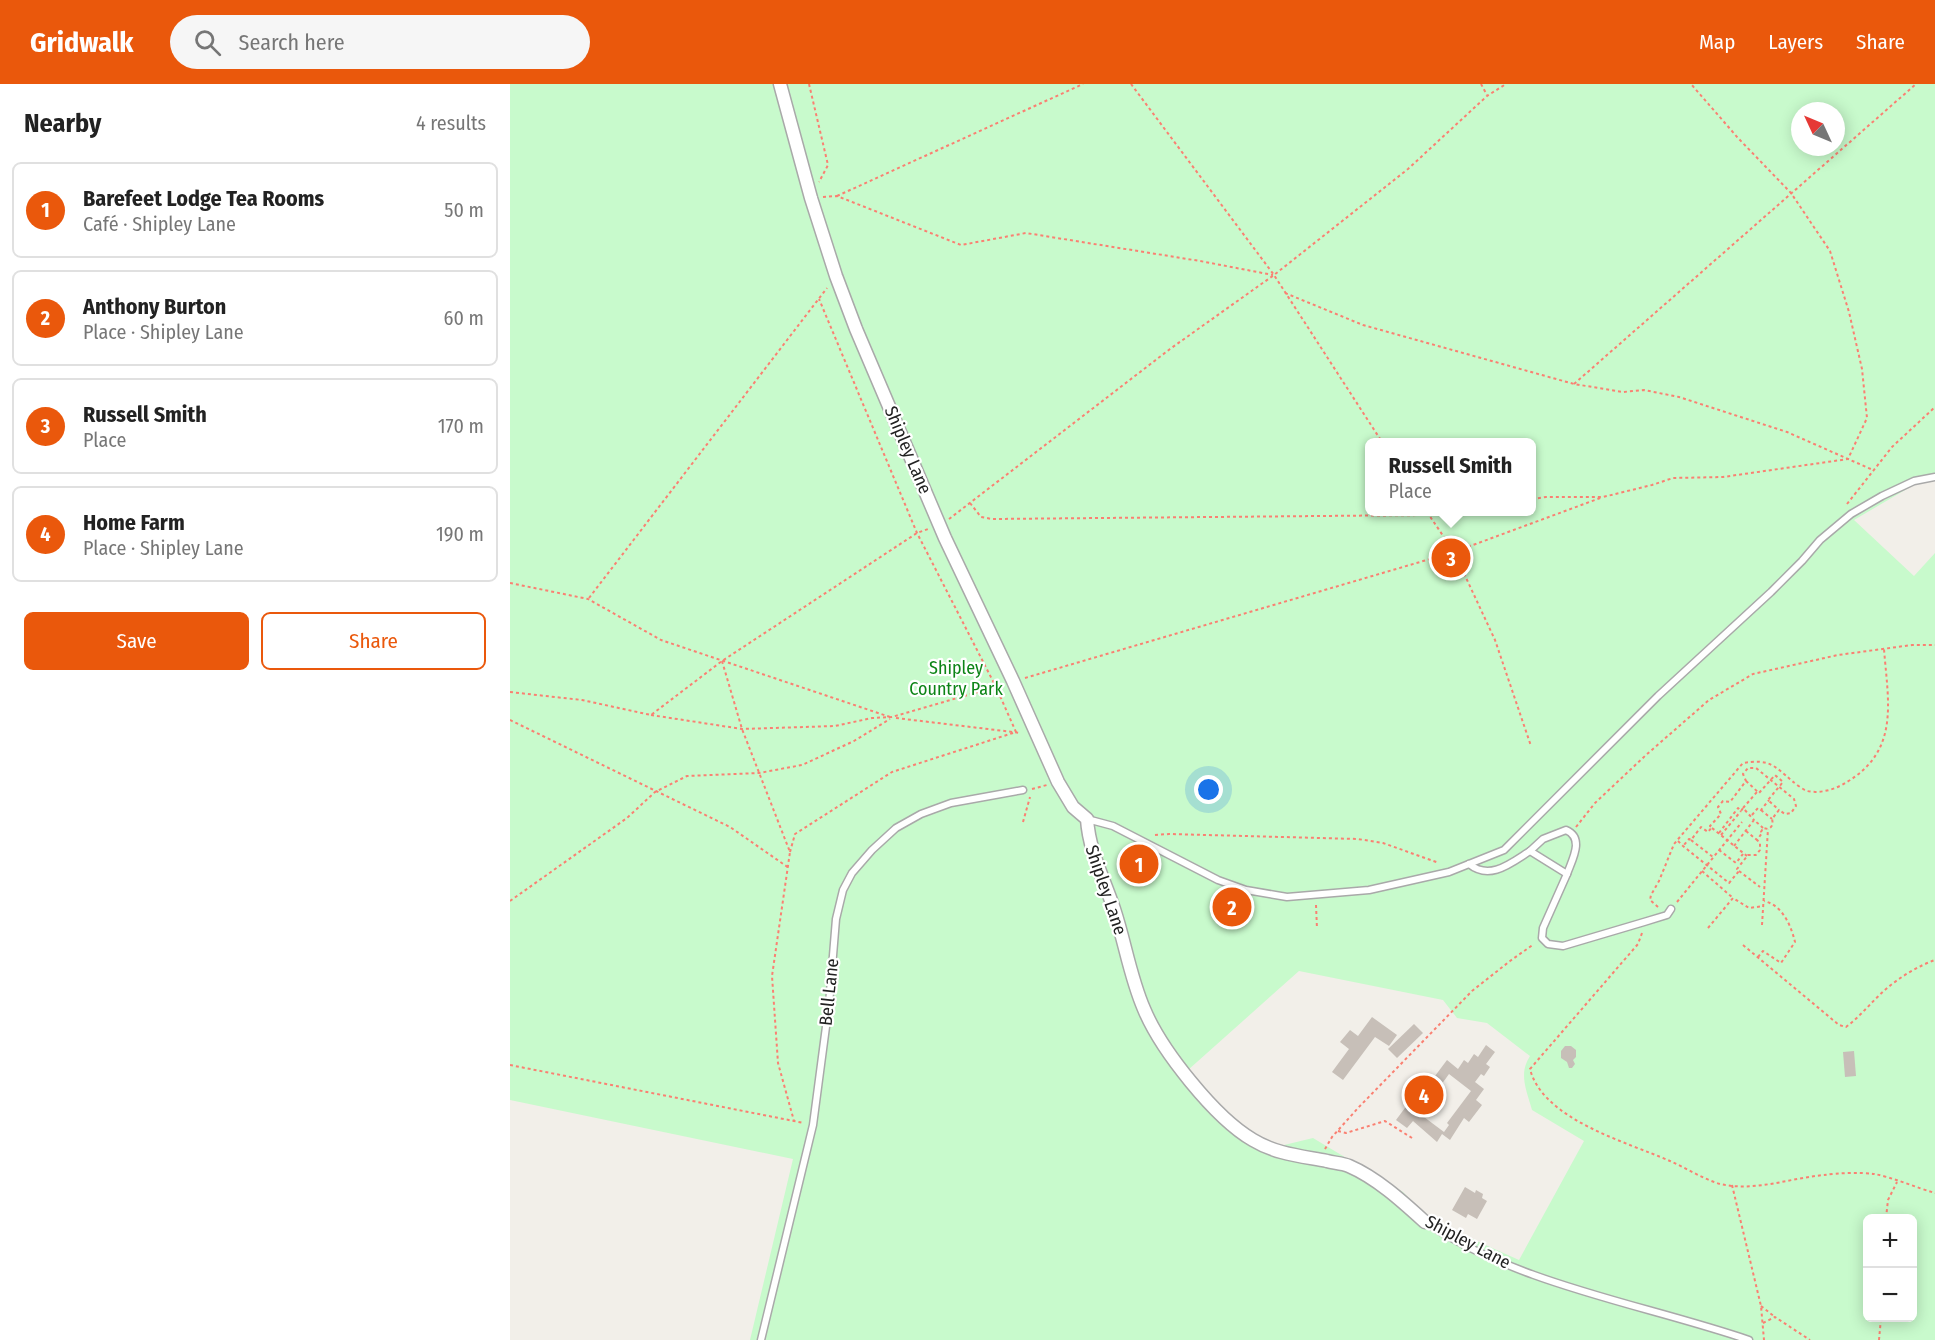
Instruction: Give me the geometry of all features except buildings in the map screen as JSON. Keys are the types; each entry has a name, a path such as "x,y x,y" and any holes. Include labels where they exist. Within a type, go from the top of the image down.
{"street":[{"name":"Shipley Lane","path":"780,84 811,198 856,329 940,525 1058,782 1073,807 1087,819 1092,849 1120,927 1133,981 1154,1029 1190,1080 1228,1122 1252,1140 1290,1155 1348,1165 1392,1192 1425,1222"}],"lane":[{"path":"1087,819 1113,826 1218,880 1246,890 1287,897 1369,890 1456,869 1504,850 1658,696 1771,592 1820,540 1851,514 1882,496 1914,481 1935,477"},
{"name":"Bell Lane","path":"761,1340 813,1125 829,1004 836,919 843,890 852,873 872,850 896,828 921,814 951,803 1023,790"},
{"path":"1469,864 1484,872 1506,867 1543,839 1566,830 1576,836 1577,845 1567,874 1543,928 1542,938 1548,944 1563,945 1644,922 1669,912"},
{"path":"1530,851 1567,874"},
{"name":"Shipley Lane","path":"1425,1222 1481,1253 1530,1274 1749,1340"}],"path":[{"path":"809,84 828,165 811,198"},
{"path":"811,198 837,196 1083,84"},
{"path":"1131,84 1274,275 1379,438"},
{"path":"1481,84 1487,96"},
{"path":"651,715 722,662 917,533 940,525 970,503 1170,349 1274,275 1408,169 1487,96 1506,84"},
{"path":"1691,84 1738,138 1791,192 1830,251 1849,312 1862,369 1868,418 1848,459"},
{"path":"1574,384 1916,84"},
{"path":"837,196 961,245 1026,233 1274,275"},
{"path":"588,599 836,276"},
{"path":"1286,293 1363,325 1574,384 1623,392 1644,390 1679,397 1787,432 1873,470"},
{"path":"819,299 917,533 996,687 1016,732"},
{"path":"1841,512 1892,447 1935,407"},
{"path":"510,901 627,818 656,792 687,776 759,773 802,765 854,741 892,717 1455,552 1603,497 1673,478 1723,477 1848,459"},
{"path":"1536,498 1603,497"},
{"path":"970,503 981,517 992,519 1365,516"},
{"path":"1431,516 1455,552 1495,640 1530,746"},
{"path":"510,583 588,599 661,640 892,717"},
{"path":"1572,832 1595,803 1709,700 1753,674 1838,656 1912,645 1935,645"},
{"path":"1669,912 1650,900 1650,895 1677,841 1743,763 1765,761 1796,784 1807,790 1818,791 1840,787 1857,777 1871,763 1886,735 1884,649"},
{"path":"722,662 742,729 790,852"},
{"path":"510,692 582,700 651,715 742,729 835,726 872,718 892,717 1037,734"},
{"path":"510,720 730,827 789,868"},
{"path":"794,1120 778,1063 772,976 790,852 795,834 892,772 1016,732"},
{"path":"1758,791 1746,782 1743,774 1748,768 1756,768 1794,799 1796,806 1791,813 1785,814 1769,800"},
{"path":"1720,834 1775,775 1784,782 1761,810"},
{"path":"1023,790 1058,782"},
{"path":"1683,846 1701,827 1707,832 1712,827 1710,826 1721,814 1718,807 1723,801 1730,802 1746,782"},
{"path":"1023,822 1032,789"},
{"path":"1768,829 1763,828 1750,817 1758,808 1772,819"},
{"path":"1742,809 1752,815"},
{"path":"1762,925 1768,829 1772,826 1772,819 1779,810"},
{"path":"1734,846 1754,820"},
{"path":"1677,902 1742,822"},
{"path":"1712,827 1748,856"},
{"path":"1757,840 1763,828"},
{"path":"1677,841 1729,883 1739,870 1737,868 1748,856 1756,855 1760,850 1760,843 1746,831"},
{"path":"1136,837 1170,834 1358,839 1383,843 1456,869"},
{"path":"1691,840 1713,857"},
{"path":"1719,850 1736,863 1744,853"},
{"path":"1739,870 1760,887"},
{"path":"1702,871 1733,898 1749,908 1764,906"},
{"path":"1316,896 1317,929"},
{"path":"1708,928 1733,898"},
{"path":"1758,957 1763,951 1781,963 1795,942 1786,919 1779,909 1764,901"},
{"path":"1644,922 1638,945 1530,1069 1540,1092 1573,1118 1602,1133 1720,1184 1758,1186 1824,1174 1874,1174 1935,1193"},
{"path":"1318,1160 1338,1131 1358,1108 1472,991 1542,938"},
{"path":"1743,945 1839,1025 1846,1027 1857,1019 1886,988 1906,974 1935,960"},
{"path":"1772,975 1774,971"},
{"path":"510,1065 813,1125"},
{"path":"1338,1131 1346,1133 1385,1121 1412,1138"},
{"path":"1886,1214 1888,1200 1897,1181"},
{"path":"1732,1185 1761,1306 1764,1340"},
{"path":"1761,1306 1810,1340"},
{"path":"1763,1323 1774,1317"},
{"path":"1880,1340 1881,1322"}],"green space":[{"name":"Shipley Country Park","path":"510,84 1935,84 1935,479 1917,483 1854,520 1914,576 1935,553 1935,1340 750,1340 793,1159 510,1100","holes":["1299,971 1443,1000 1457,1018 1487,1023 1530,1056 1526,1063 1524,1076 1532,1110 1584,1141 1519,1260 1441,1225 1423,1213 1403,1192 1313,1138 1280,1146 1257,1135 1233,1119 1211,1098 1188,1070"]}],"place":[{"name":"Russell Smith","path":"1451,558"},
{"name":"Barefeet Lodge Tea Rooms","path":"1139,864"},
{"name":"Anthony Burton","path":"1232,907"},
{"name":"Home Farm","path":"1424,1095"}]}
